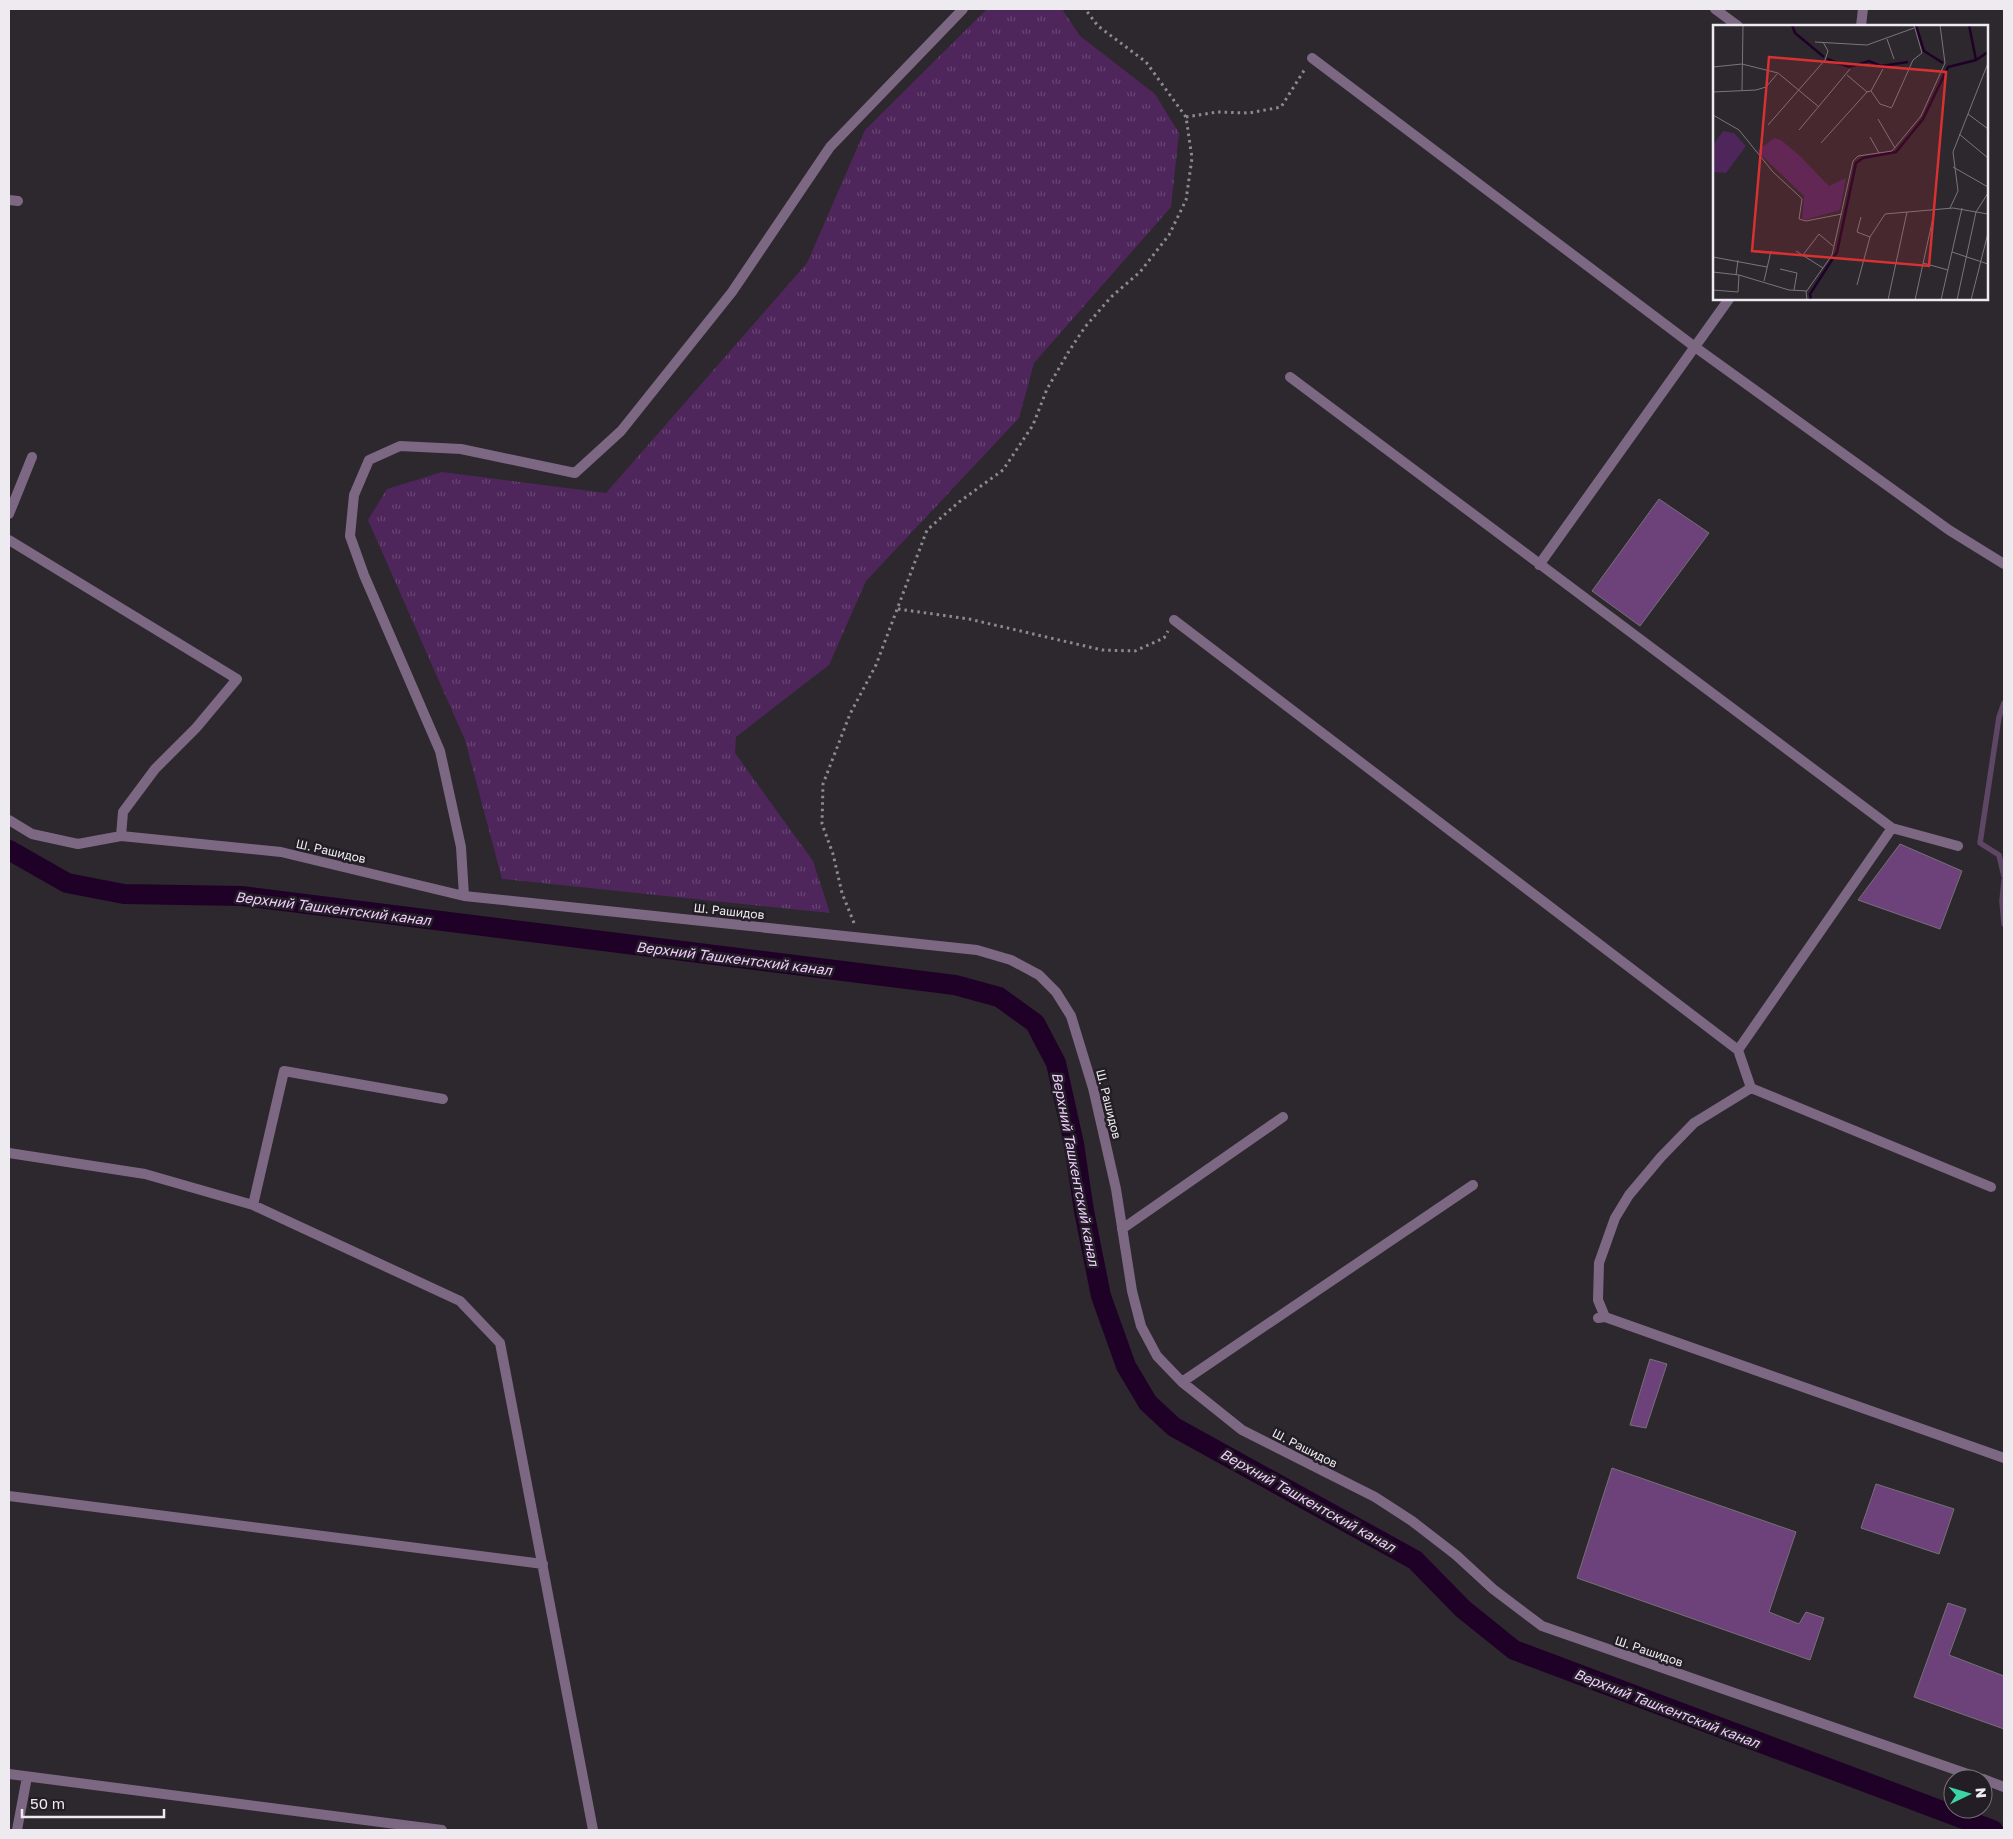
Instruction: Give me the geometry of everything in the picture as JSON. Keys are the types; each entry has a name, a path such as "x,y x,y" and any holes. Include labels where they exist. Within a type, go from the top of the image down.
{"street":[{"path":"464,896 461,847 440,751 364,575 350,536 354,495 369,460 400,446 461,449 575,473 621,431 732,292 830,147 963,9"},
{"path":"1715,9 1737,25"},
{"path":"1861,25 1863,9"},
{"path":"1312,58 1695,347 1949,530 2004,564"},
{"path":"1539,565 1728,300"},
{"path":"1290,377 1892,828 1958,846"},
{"path":"9,514 32,457"},
{"path":"9,540 237,679 196,728 155,769 123,812 121,836"},
{"path":"1174,620 1738,1050 1750,1088"},
{"name":"Ш. Рашидов","path":"9,820 32,834 78,844 121,836 282,852 464,896 977,950 1011,960 1039,975 1056,992 1071,1016 1093,1088 1116,1190 1132,1291 1141,1326 1157,1356 1182,1382 1242,1430 1375,1497 1412,1521 1456,1555 1493,1589 1542,1626 1953,1769"},
{"path":"1738,1050 1892,828"},
{"path":"253,1205 284,1071 443,1099"},
{"path":"1750,1088 1991,1187"},
{"path":"1750,1088 1694,1123 1661,1157 1629,1195 1615,1218 1599,1263 1598,1300 1601,1318 2004,1458"},
{"path":"1122,1229 1283,1117"},
{"path":"9,1153 145,1174 253,1205 460,1300 500,1343 593,1830"},
{"path":"1182,1382 1473,1185"},
{"path":"9,1496 543,1564"},
{"path":"9,1774 442,1830"},
{"path":"17,1830 27,1777"}],"path":[{"path":"860,938 842,893 833,854 822,824 823,784 850,714 876,665 927,530 959,502 1003,470 1033,425 1048,389 1068,351 1085,327 1111,297 1140,272 1168,235 1186,200 1192,158 1186,117 1146,62 1098,26 1085,9"},
{"path":"1186,117 1217,112 1249,113 1281,107 1312,58"},
{"path":"898,609 969,619 1102,650 1135,652 1164,638 1174,620"}],"green space":[{"path":"987,9 1062,9 1080,36 1155,94 1179,133 1171,207 1034,363 1019,418 866,581 829,665 736,737 735,753 813,861 830,913 502,879 465,740 368,520 387,489 442,472 606,493 807,263 865,130"}],"building":[{"path":"1659,499 1709,533 1640,626 1592,591"},
{"path":"1900,844 1962,871 1940,929 1858,900"},
{"path":"1650,1359 1667,1364 1646,1428 1630,1425"},
{"path":"1612,1468 1796,1532 1769,1612 1799,1624 1806,1612 1824,1618 1810,1660 1577,1578"},
{"path":"1876,1484 1954,1509 1939,1554 1861,1528"},
{"path":"1948,1603 1966,1609 1949,1655 2004,1676 2004,1729 1914,1697"}],"waterway":[{"path":"2004,703 1999,717 1980,843 1999,855 2004,876"},
{"name":"Верхний Ташкентский канал","path":"9,850 67,883 124,894 242,896 955,985 999,997 1035,1023 1056,1063 1074,1144 1084,1211 1101,1296 1126,1366 1148,1403 1174,1427 1415,1560 1463,1609 1514,1650 1993,1830"},
{"path":"2004,880 2002,901 2004,924"}]}
